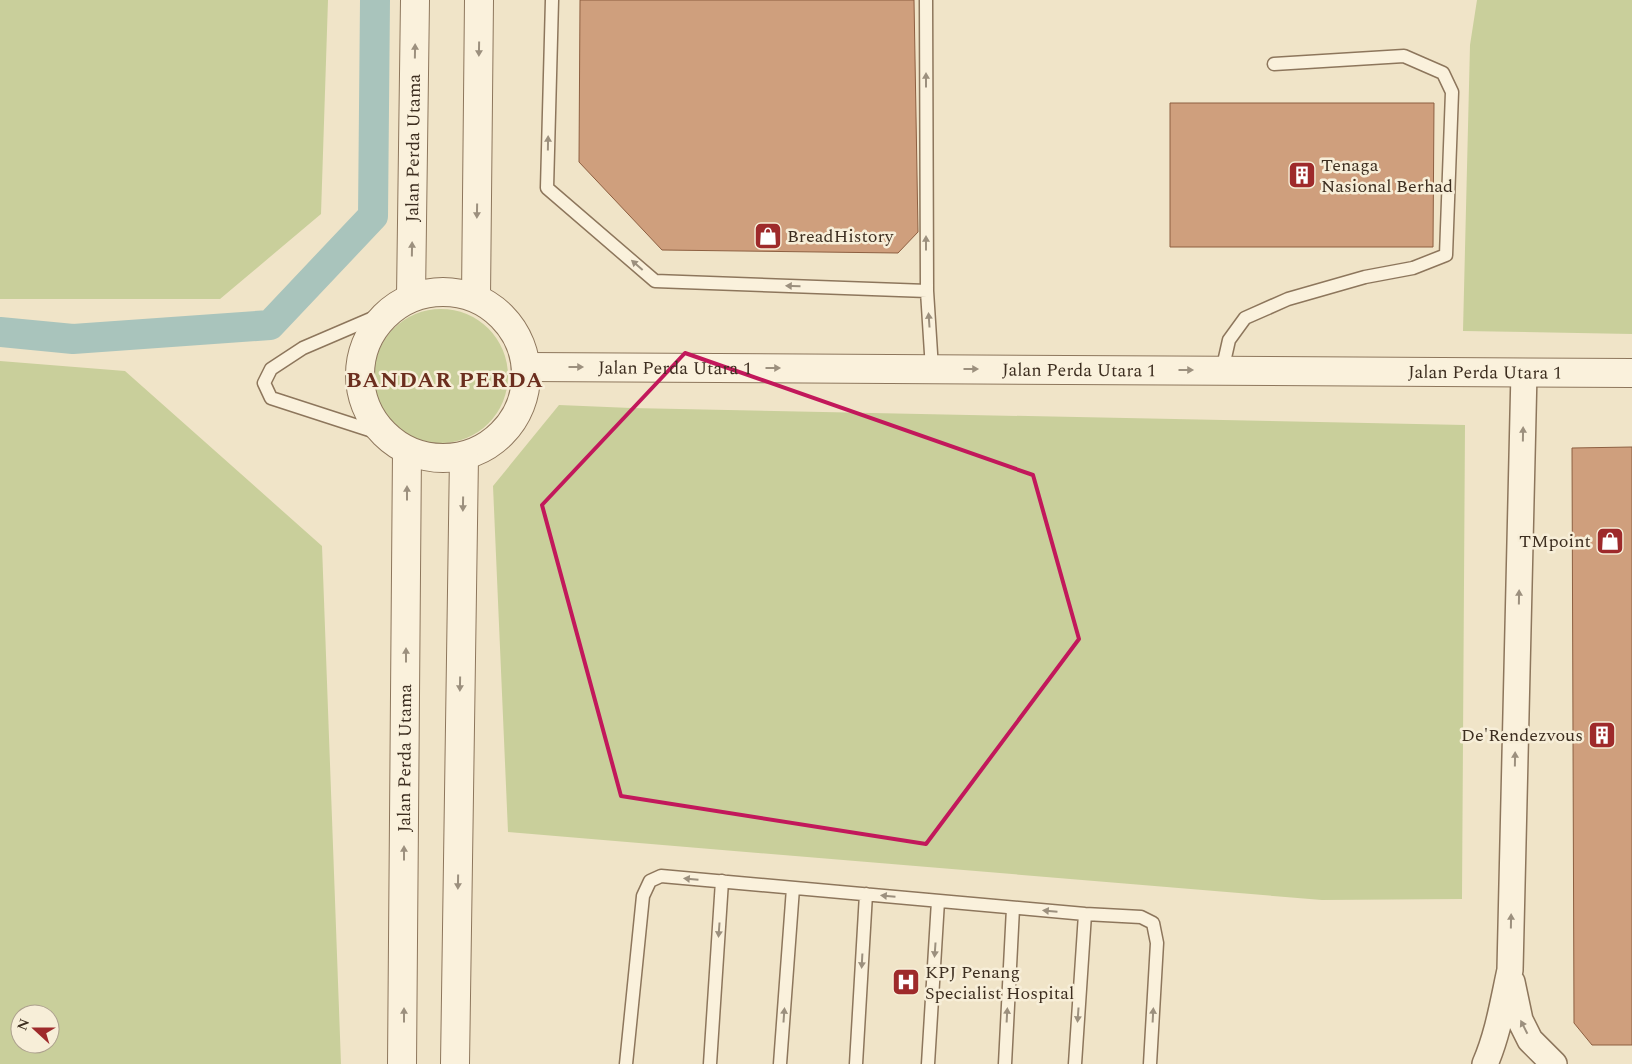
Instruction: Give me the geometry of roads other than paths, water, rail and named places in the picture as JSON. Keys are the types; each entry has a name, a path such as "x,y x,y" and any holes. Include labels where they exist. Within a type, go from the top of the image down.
{"street":[{"name":"Jalan Perda Utama","path":"411,297 415,0"},
{"path":"476,297 479,0"},
{"path":"438,291 457,292 476,297 493,307 510,324 522,344 527,367 525,392 516,416 500,436 480,450 456,458 431,458 407,451 384,436 368,413 360,387 361,360 370,333 388,312 411,297 438,291"},
{"name":"Jalan Perda Utara 1","path":"527,367 1632,373"},
{"path":"1485,1064 1499,1024 1510,970 1524,372"},
{"name":"Jalan Perda Utama","path":"402,1064 407,451"},
{"path":"455,1063 464,456"},
{"path":"1510,970 1520,1020 1530,1040 1554,1064"}],"lane":[{"path":"552,0 547,188 655,281 926,291"},
{"path":"926,0 926,291 932,369"},
{"path":"1222,371 1229,340 1245,318 1288,299 1365,277 1413,268 1446,255 1452,92 1443,73 1404,56 1274,64"},
{"path":"384,436 271,398 264,383 271,369 302,348 388,312"},
{"path":"626,1064 643,896 650,880 660,876 1012,908 1141,917 1153,923 1157,943 1150,1064"},
{"path":"710,1064 722,881"},
{"path":"780,1064 793,888"},
{"path":"856,1064 866,894"},
{"path":"928,1064 938,901"},
{"path":"1005,1064 1012,908"},
{"path":"1075,1064 1085,914"}],"waterway":[{"path":"0,332 73,339 270,325 373,216 375,0"}],"place":[{"name":"Tenaga Nasional Berhad","path":"1302,175"},
{"name":"BreadHistory","path":"768,236"},
{"name":"TMpoint","path":"1610,541"},
{"name":"De'Rendezvous","path":"1602,735"},
{"name":"KPJ Penang Specialist Hospital","path":"906,982"}],"district":[{"name":"BANDAR PERDA","path":"445,379"}]}
